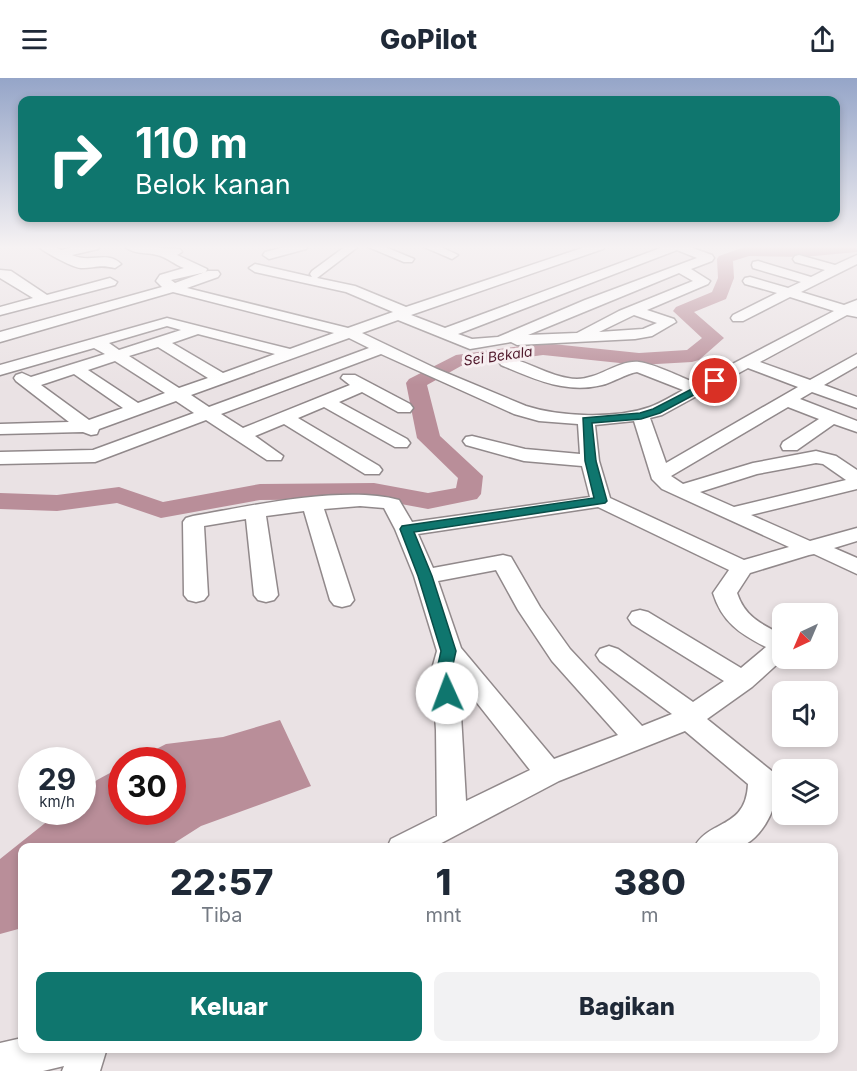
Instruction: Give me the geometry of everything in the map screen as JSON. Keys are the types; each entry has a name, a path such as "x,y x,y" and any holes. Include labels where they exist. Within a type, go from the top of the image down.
{"street":[{"path":"33,292 44,299"},
{"path":"2,309 70,292"},
{"path":"0,337 159,292"},
{"path":"191,292 351,333 436,375 520,410 559,419 586,420 641,416 656,411 854,309"},
{"path":"357,292 443,334 470,344 580,336 635,335 647,333 669,322 590,303 561,292"},
{"path":"0,429 87,427 463,292"},
{"path":"443,334 553,292"},
{"path":"501,341 618,292"},
{"path":"580,336 676,292"},
{"path":"738,318 787,292"},
{"path":"789,292 854,309"},
{"path":"4,369 162,323 201,330 293,354"},
{"path":"30,383 201,330 261,365"},
{"path":"96,342 274,456"},
{"path":"160,342 222,379"},
{"path":"0,459 88,457 117,449 382,348"},
{"path":"662,472 857,359"},
{"path":"507,362 554,381 581,384 601,381 639,367 698,390"},
{"path":"749,363 857,403"},
{"path":"75,368 137,410"},
{"path":"329,368 404,408"},
{"path":"4,369 30,383 117,449"},
{"path":"836,372 857,379"},
{"path":"242,435 362,386"},
{"path":"786,400 857,427"},
{"path":"325,401 401,443"},
{"path":"641,416 662,472 662,479 681,491 857,567"},
{"path":"286,418 372,470"},
{"path":"790,446 832,418"},
{"path":"586,420 590,461 601,501"},
{"path":"472,441 524,455 590,461"},
{"path":"836,464 857,455"},
{"path":"681,491 753,470 809,458 823,457 857,478"},
{"path":"733,513 857,483"},
{"path":"196,595 193,522 312,504 385,501 392,504 406,529 425,576 449,651 549,773"},
{"path":"406,529 601,501 742,568"},
{"path":"312,504 342,600"},
{"path":"255,511 266,595"},
{"path":"772,639 738,622 730,611 725,593 742,568 857,534"},
{"path":"425,576 503,562 530,610 561,655 637,738"},
{"path":"640,618 743,681"},
{"path":"449,651 445,669 450,730 452,822"},
{"path":"609,655 691,718 763,780 764,797 756,816 718,843"},
{"path":"412,843 549,773 691,718 743,681 772,655"},
{"path":"0,1062 39,1053"},
{"path":"81,1071 86,1053"}],"shaded area":[{"path":"280,720 311,786 201,826 174,843 20,843 43,825 96,825 96,781 108,774 108,825 186,825 186,747 160,747 166,744 223,737"},
{"path":"18,845 18,929 0,934 0,859"}],"waterway":[{"name":"Sei Bekala","path":"0,501 57,503 119,495 161,510 260,492 374,491 428,501 468,494 471,476 429,438 416,383 456,361 543,349 639,359 692,356 714,338 682,311 720,295 721,292"}],"route":[{"path":"447,693 445,669 449,651 425,576 406,529 601,501 590,461 586,420 641,416 656,411 715,381"}]}
